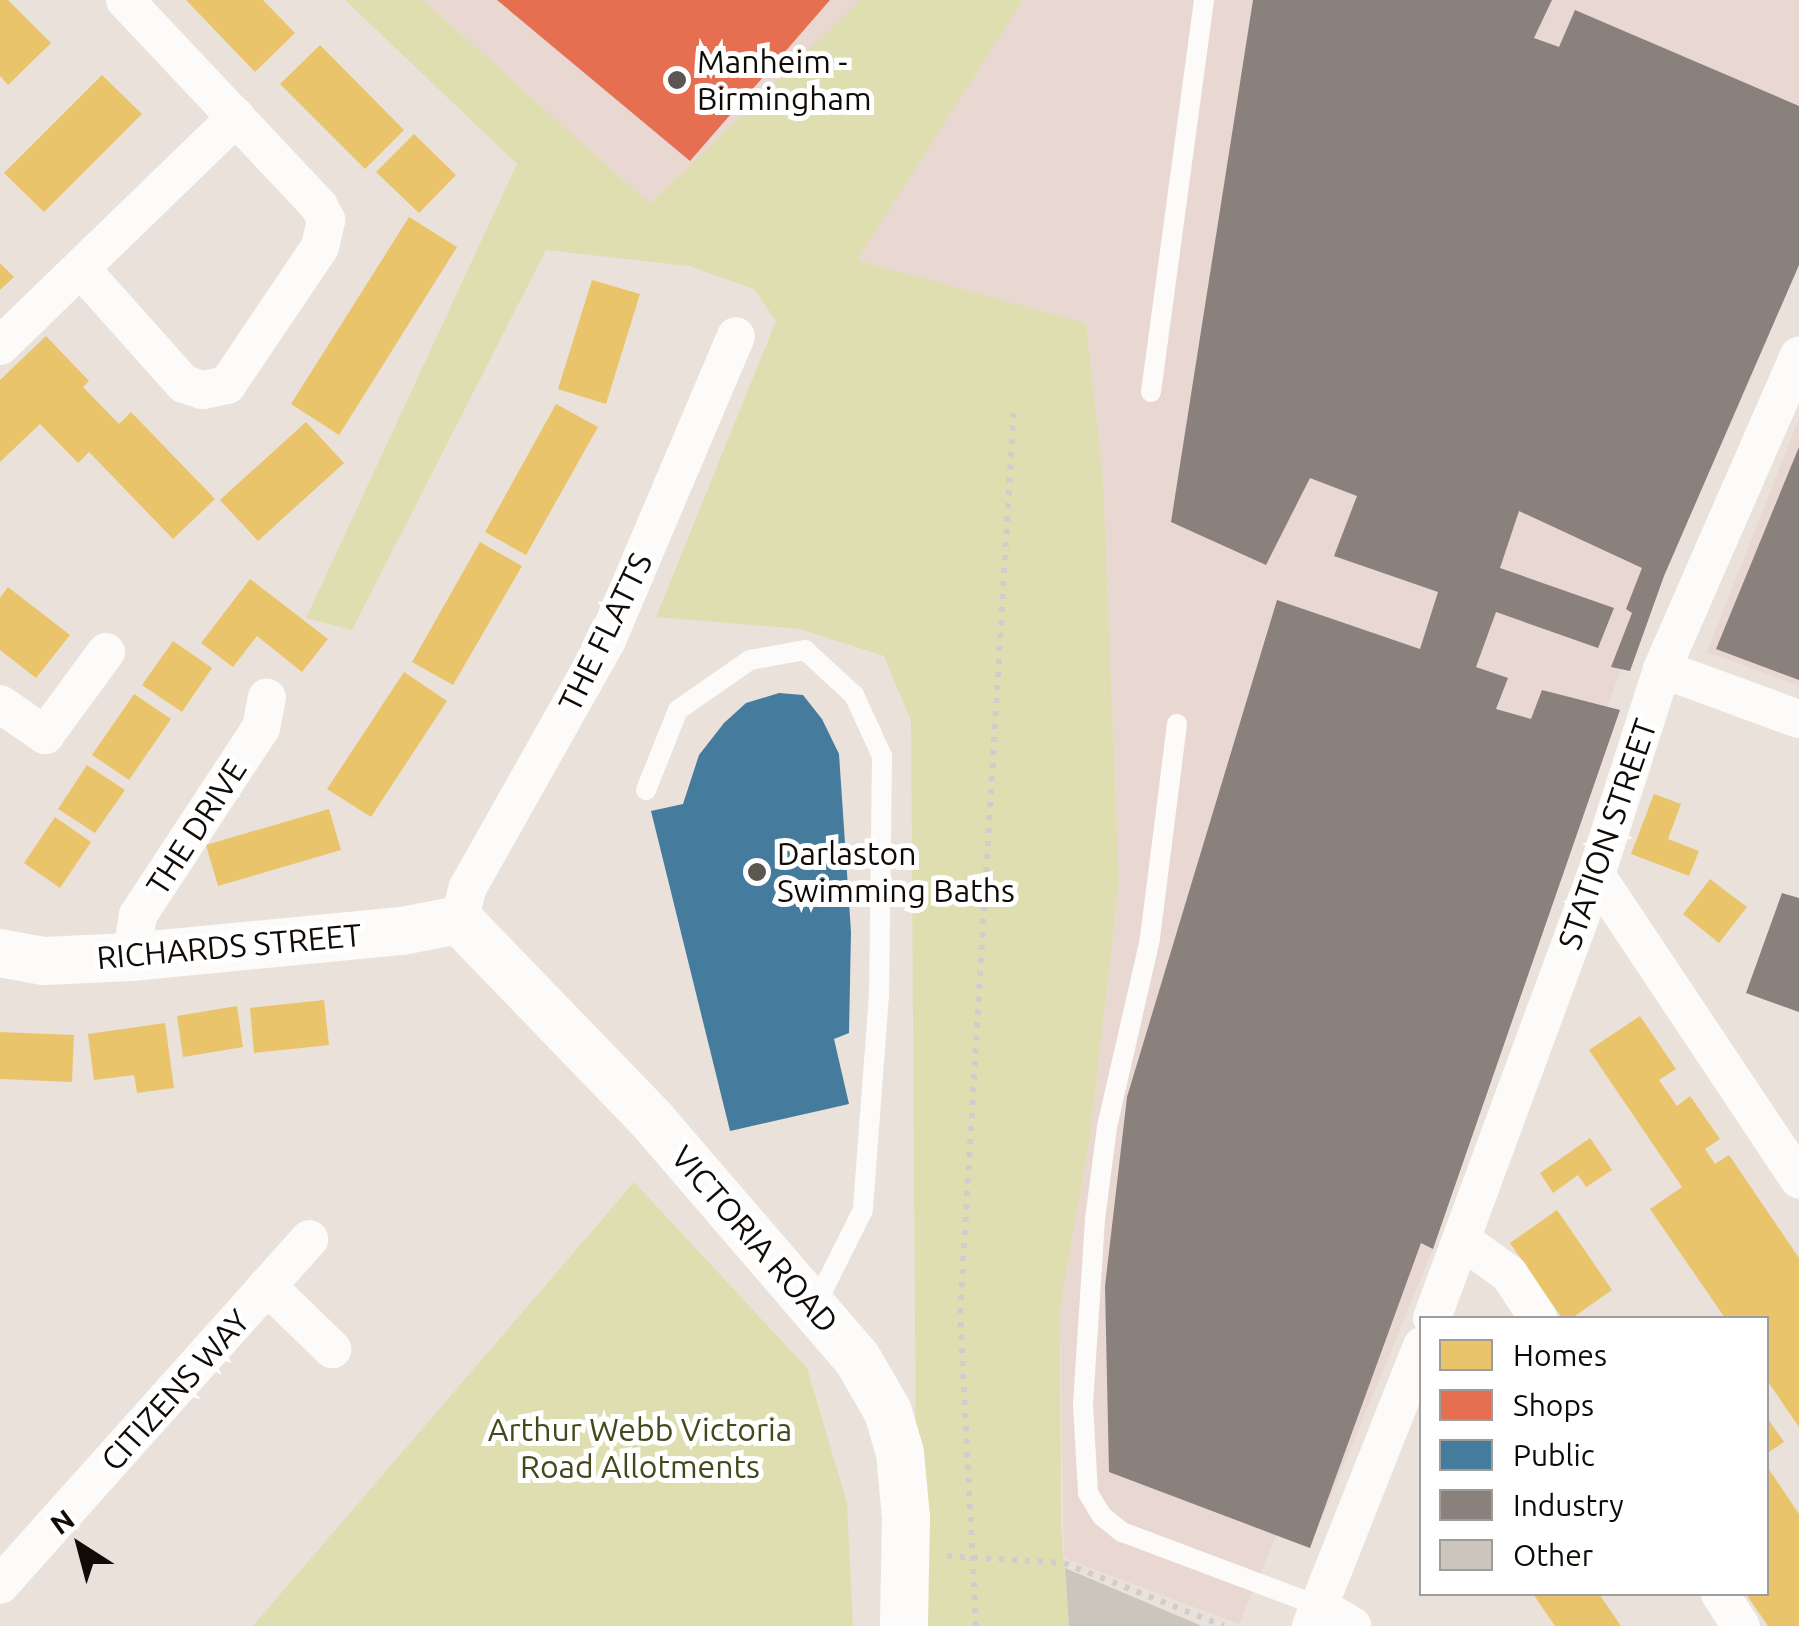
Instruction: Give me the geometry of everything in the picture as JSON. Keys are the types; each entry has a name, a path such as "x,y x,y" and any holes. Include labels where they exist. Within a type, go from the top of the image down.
{"street":[{"path":"80,269 184,384 203,390 227,385 320,247 326,220 319,206 125,0"},
{"path":"0,346 236,117"},
{"name":"THE FLATTS","path":"459,920 468,887 607,640 736,336"},
{"name":"STATION STREET","path":"1433,1316 1596,875 1662,669 1799,356"},
{"path":"0,704 46,736 106,652"},
{"path":"1662,669 1799,719"},
{"name":"THE DRIVE","path":"131,957 138,916 261,728 268,698"},
{"path":"1596,875 1799,1179"},
{"name":"RICHARDS STREET","path":"0,953 44,961 131,957 402,930 459,920"},
{"name":"VICTORIA ROAD","path":"459,920 652,1120 856,1358 888,1412 900,1453 906,1554 904,1626"},
{"name":"CITIZENS WAY","path":"0,1585 309,1238"},
{"path":"1463,1241 1508,1274 1537,1316"},
{"path":"267,1286 332,1349"},
{"path":"1352,1626 1315,1616 1419,1354"},
{"path":"1721,1596 1741,1626"}],"lane":[{"path":"1151,392 1204,0"},
{"path":"646,790 678,710 750,660 805,650 854,695 882,756 879,995 863,1210 815,1306"},
{"path":"1176,724 1150,940 1106,1126 1094,1219 1083,1404 1088,1493 1102,1516 1122,1532 1315,1616"}],"path":[{"path":"976,1626 960,1313 1014,407"},
{"path":"906,1554 1064,1563 1224,1626"}],"shaded area":[{"name":"Manheim - Birmingham","path":"423,0 860,0 650,204"},
{"path":"1023,0 1799,0 1799,265 1664,576 1630,671 1621,670 1607,707 1620,710 1433,1249 1310,1548 1276,1536 1239,1624 1064,1558 1060,1309 1090,1136 1119,882 1103,477 1086,323 856,260"},
{"path":"1799,418 1799,686 1707,652"}],"green space":[{"path":"345,0 423,0 650,204 860,0 1023,0 857,260 1086,323 1103,477 1119,882 1090,1136 1060,1309 1061,1526 1069,1626 917,1626 911,721 884,656 800,629 656,617 776,321 754,289 689,266 546,250 352,630 306,618 517,164"},
{"name":"Arthur Webb Victoria Road Allotments","path":"634,1182 807,1368 847,1503 853,1626 253,1626"}],"building: Homes":[{"path":"0,0 8,0 51,43 8,85 0,76"},
{"path":"186,0 263,0 295,33 255,72"},
{"path":"320,45 404,130 365,169 280,84"},
{"path":"102,75 142,114 44,212 4,173"},
{"path":"414,134 456,175 419,213 376,172"},
{"path":"409,217 457,247 339,435 291,404"},
{"path":"0,263 14,277 0,290"},
{"path":"592,280 640,294 606,404 558,389"},
{"path":"46,336 89,381 83,387 119,424 131,412 215,499 173,539 89,452 78,463 40,424 0,462 0,380"},
{"path":"556,404 598,427 526,555 485,532"},
{"path":"306,422 344,463 258,541 220,500"},
{"path":"480,542 522,566 453,685 412,662"},
{"path":"250,579 328,639 302,672 257,636 233,667 201,643"},
{"path":"8,587 70,635 36,678 0,650 0,598"},
{"path":"173,641 212,668 182,712 142,685"},
{"path":"404,672 447,701 371,817 327,789"},
{"path":"134,694 171,719 129,780 92,755"},
{"path":"87,765 125,790 95,833 58,809"},
{"path":"1654,794 1681,804 1668,839 1699,851 1689,876 1631,854"},
{"path":"329,809 341,850 218,886 206,845"},
{"path":"55,817 91,842 60,888 24,863"},
{"path":"1710,879 1747,907 1719,943 1683,914"},
{"path":"324,1000 329,1045 254,1053 250,1008"},
{"path":"237,1006 243,1047 183,1057 177,1016"},
{"path":"1640,1016 1676,1069 1659,1080 1677,1106 1690,1096 1720,1139 1705,1149 1715,1164 1729,1155 1799,1258 1799,1427 1769,1383 1769,1316 1724,1316 1650,1209 1682,1187 1589,1050"},
{"path":"165,1023 174,1088 137,1093 134,1075 94,1080 88,1034"},
{"path":"0,1032 74,1035 72,1082 0,1079"},
{"path":"1590,1138 1612,1170 1586,1187 1578,1175 1553,1193 1540,1173"},
{"path":"1557,1210 1612,1290 1575,1316 1561,1316 1510,1243"},
{"path":"1769,1420 1784,1442 1769,1452"},
{"path":"1769,1469 1799,1514 1799,1626 1768,1626 1747,1596 1769,1596"},
{"path":"1534,1596 1600,1596 1621,1626 1555,1626"}],"building: Shops":[{"name":"Manheim - Birmingham","path":"497,0 830,0 690,161"}],"building: Public":[{"name":"Darlaston Swimming Baths","path":"779,693 803,695 822,719 839,754 851,932 849,1033 834,1039 849,1104 730,1131 651,811 683,804 699,755 724,723 746,703"}],"building: Industry":[{"path":"1253,0 1552,0 1534,38 1559,47 1575,10 1799,106 1799,265 1664,576 1630,671 1611,667 1632,613 1626,609 1642,568 1519,511 1500,568 1614,608 1598,648 1496,612 1476,667 1508,678 1496,709 1531,719 1542,690 1620,710 1433,1249 1421,1243 1310,1548 1109,1472 1105,1286 1127,1097 1277,600 1420,649 1438,592 1334,556 1357,496 1310,478 1266,565 1171,522"},
{"path":"1799,447 1799,680 1716,649"},
{"path":"1782,893 1799,898 1799,1012 1746,993"}],"building: Other":[{"path":"1065,1568 1202,1626 1069,1626"}],"place":[{"name":"Manheim - Birmingham","path":"677,80"},
{"name":"Darlaston Swimming Baths","path":"757,872"}]}
